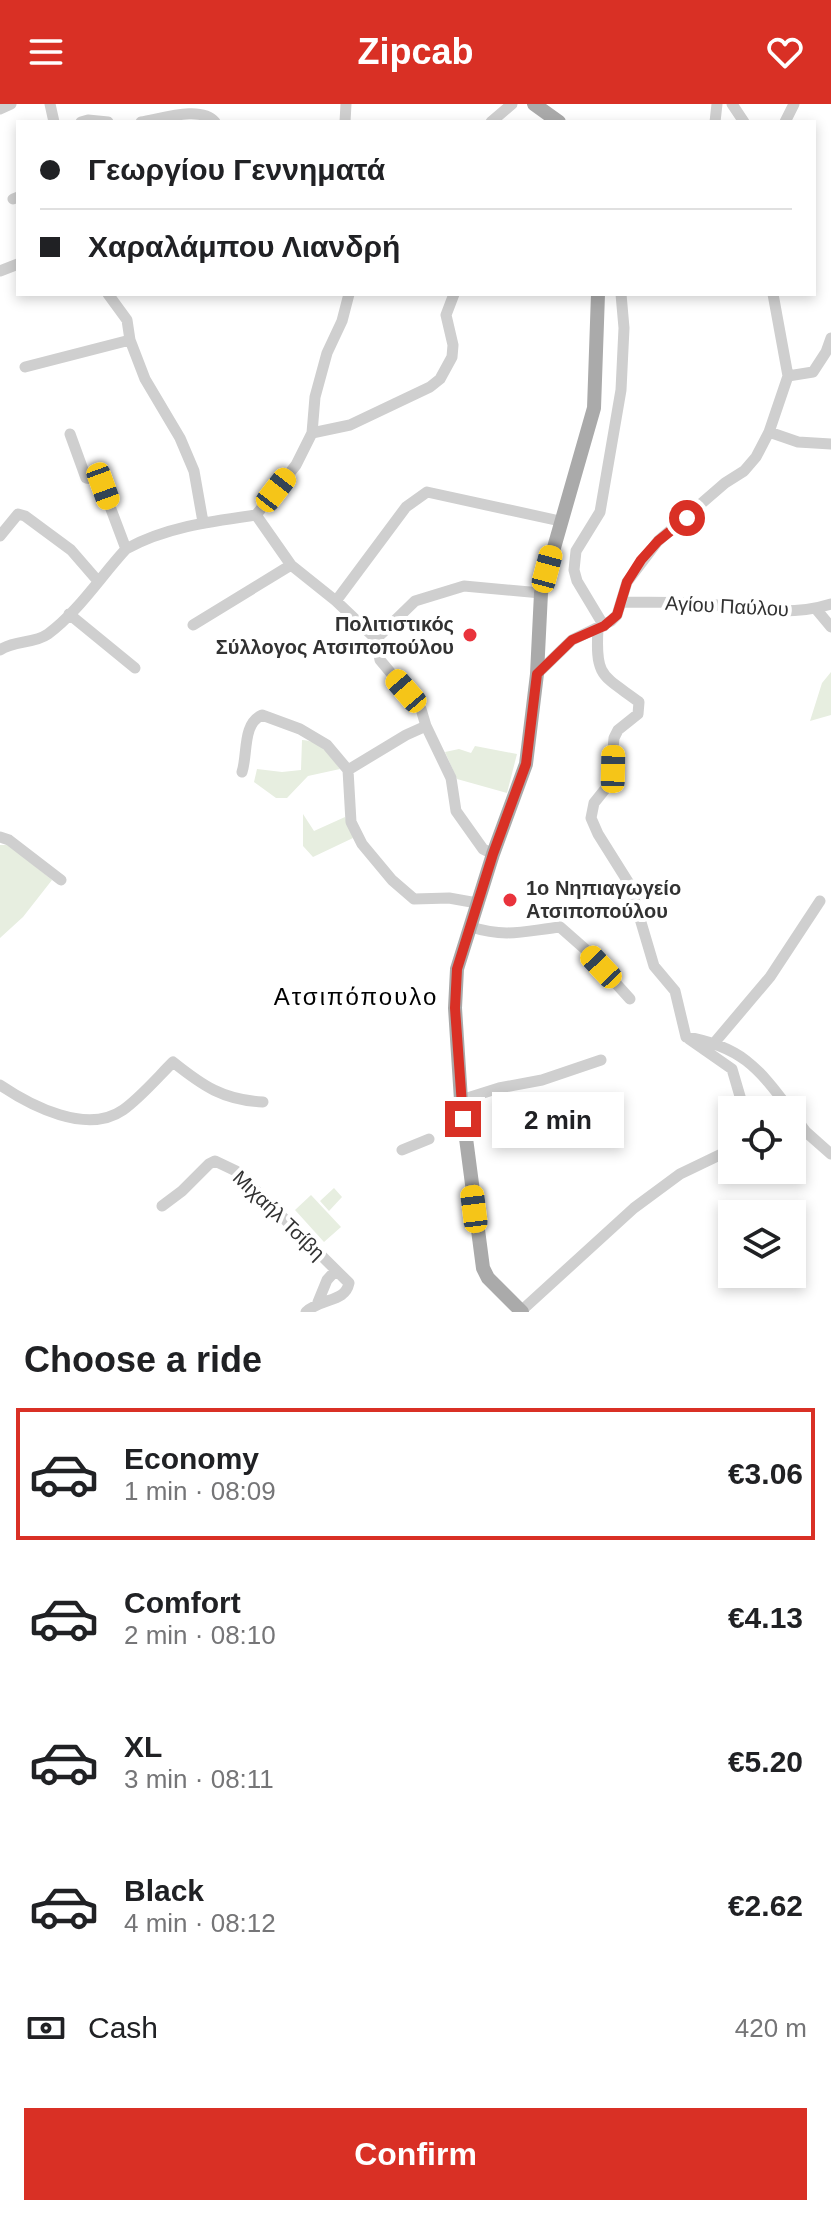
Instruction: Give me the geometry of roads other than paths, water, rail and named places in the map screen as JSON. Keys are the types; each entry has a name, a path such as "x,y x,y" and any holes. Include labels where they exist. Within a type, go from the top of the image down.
{"main road":[{"path":"534,104 556,120"},
{"path":"521,1312 488,1278 483,1268 461,1100 455,1008 457,969 493,854 526,764 537,674 541,593 594,408 598,296"}],"street":[{"path":"0,109 11,104"},
{"path":"493,120 512,104"},
{"path":"154,120 200,113 213,120"},
{"path":"109,296 127,320 130,340 145,379 180,438 194,471 203,522"},
{"path":"0,650 10,644 39,638 69,614 126,549 138,542 203,522 256,515 296,465 312,433 315,397 327,353 342,321 348,296"},
{"path":"312,433 350,425 430,387 440,379 453,351 446,315 453,296"},
{"path":"621,296 624,328 621,390 603,498 600,512 576,551 574,570 601,628 596,652 603,675 639,702 640,709 614,738 610,783 594,803 591,818 630,885 654,966 675,991 686,1037 732,1069 740,1096"},
{"path":"537,674 572,640 601,628 617,615 627,582 658,541 725,483 744,471 756,457 769,432 788,376 773,296"},
{"path":"788,376 813,372 831,338"},
{"path":"25,367 130,340"},
{"path":"769,432 798,442 831,444"},
{"path":"70,434 86,478 100,480 126,549"},
{"path":"336,601 406,507 427,492 560,521"},
{"path":"0,536 18,514 25,516 71,550 97,580"},
{"path":"256,515 291,565 376,639 380,660 421,709 451,778 456,811 483,849 493,854"},
{"path":"193,625 291,565"},
{"path":"376,639 415,601 464,586 541,593"},
{"name":"Αγίου Παύλου","path":"622,602 705,604 774,612 816,609 831,604"},
{"path":"816,609 831,627"},
{"path":"69,614 135,668"},
{"path":"242,772 251,723 262,715 314,735 348,770 351,822 362,844 392,880 414,899 449,898 477,903"},
{"path":"348,770 426,726"},
{"path":"0,837 9,840 61,880"},
{"path":"715,1042 770,977 820,901"},
{"path":"471,927 495,934 528,933 560,927 585,949 630,999"},
{"path":"686,1037 715,1042 752,1064 779,1096"},
{"path":"461,1100 499,1088 542,1080 601,1060"},
{"path":"0,1085 19,1098 76,1118 104,1118 121,1111 173,1062 206,1087 239,1101 263,1102"},
{"path":"806,1132 831,1154"},
{"path":"402,1150 429,1139"},
{"path":"521,1312 634,1208 680,1174 718,1156"},
{"name":"Μιχαήλ Τσίβη","path":"162,1206 215,1161 236,1171 349,1283 340,1298 318,1302 306,1312"},
{"path":"318,1302 327,1280 336,1270"}],"place":[{"name":"Πολιτιστικός Σύλλογος Ατσιποπούλου","path":"470,635"},
{"name":"1ο Νηπιαγωγείο Ατσιποπούλου","path":"510,900"}],"district":[{"name":"Ατσιπόπουλο","path":"356,997"}]}
